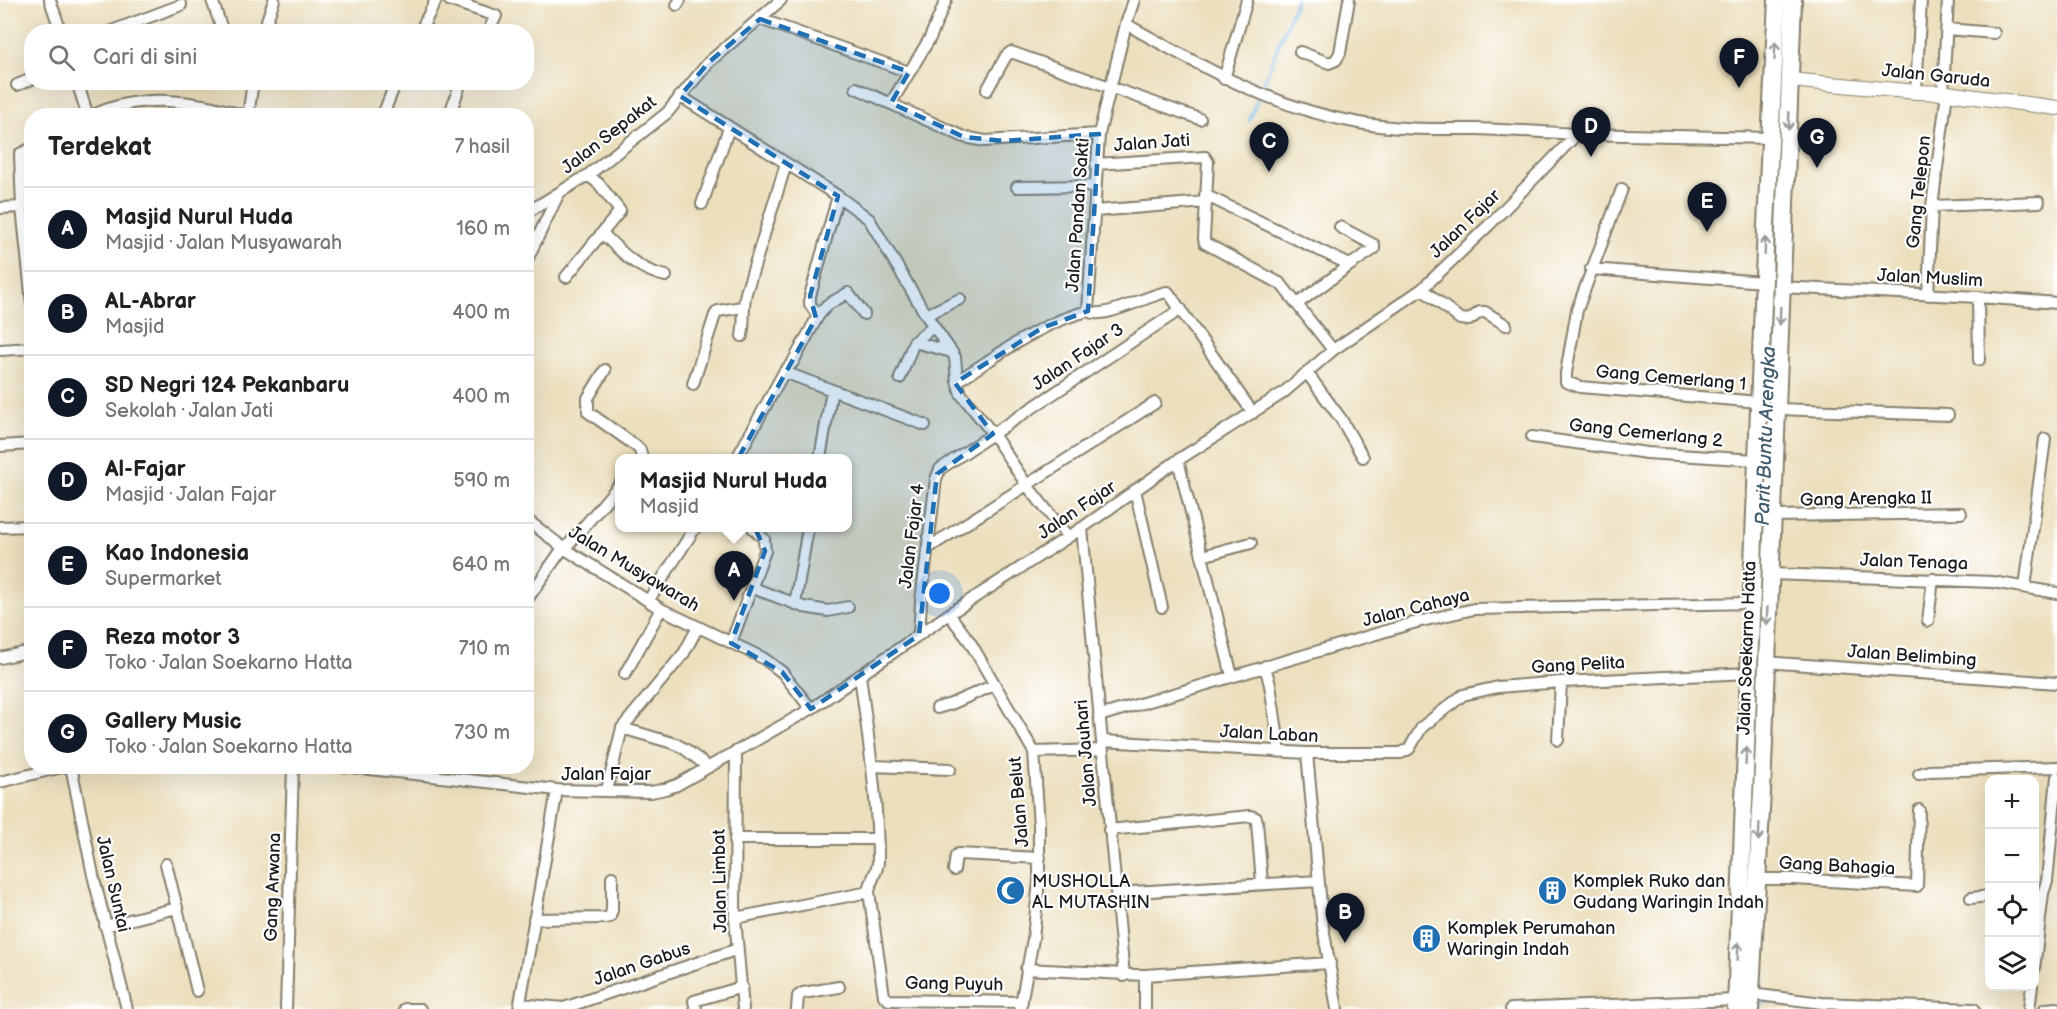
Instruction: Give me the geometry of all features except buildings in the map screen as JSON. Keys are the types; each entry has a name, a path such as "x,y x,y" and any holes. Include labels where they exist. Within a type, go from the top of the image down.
{"main road":[{"name":"Jalan Soekarno Hatta","path":"1749,1000 1767,663 1779,516 1779,409 1772,138 1777,0"},
{"name":"Jalan Soekarno Hatta","path":"1749,1000 1744,791 1756,460 1760,402 1785,225 1792,80 1793,0"},
{"path":"1744,791 1761,792"}],"street":[{"path":"50,0 58,24"},
{"path":"212,0 220,24"},
{"path":"266,24 274,0"},
{"path":"424,24 436,0"},
{"path":"448,0 496,16 492,24"},
{"path":"891,103 930,38 946,0"},
{"name":"Jalan Pandan Sakti","path":"1134,0 1125,24 1099,135 1088,311 1103,313 1168,292 1253,413"},
{"path":"1224,79 1247,0"},
{"path":"1300,52 1329,63 1336,60 1340,53 1348,0"},
{"path":"1916,92 1921,0"},
{"name":"Gang Telepon","path":"1928,295 1932,206 1945,93 1948,0"},
{"name":"Jalan Sepakat","path":"534,208 588,175 667,113 709,62 760,19 777,1"},
{"path":"130,24 181,5"},
{"path":"760,19 909,72"},
{"path":"1125,24 1224,79 1251,91 1323,115 1385,126 1576,134 1772,138"},
{"path":"1947,29 1994,33"},
{"path":"987,90 1006,56 1011,52 1200,118"},
{"name":"Jalan Garuda","path":"1792,80 1945,93 2057,108"},
{"path":"16,84 24,82"},
{"path":"856,88 964,136 985,141 1099,135"},
{"path":"80,90 87,108"},
{"path":"248,108 251,90"},
{"path":"386,108 393,90"},
{"path":"452,108 458,90"},
{"path":"680,96 838,196 868,219 926,315 955,357 957,381 961,394 993,434 1026,484 1068,537"},
{"path":"118,108 126,103 175,102 197,103 216,108"},
{"path":"702,204 729,128"},
{"name":"Jalan Fajar","path":"429,774 557,790 651,792 665,789 736,752 811,709 949,614 1082,528 1178,460 1253,413 1307,373 1333,350 1422,289 1489,225 1576,134"},
{"path":"24,152 20,154 24,226"},
{"name":"Jalan Jati","path":"1096,164 1203,156 1208,162 1205,243 1281,284 1333,350"},
{"path":"742,336 744,322 742,307 786,164"},
{"path":"566,277 620,214 599,184 588,175"},
{"path":"1017,187 1095,186"},
{"path":"1591,269 1622,189"},
{"path":"534,245 558,194"},
{"path":"818,316 810,304 810,296 838,196"},
{"path":"1095,211 1206,198 1350,265"},
{"path":"1932,206 2039,202"},
{"path":"0,208 22,207"},
{"path":"1297,304 1374,249 1374,245 1340,227"},
{"path":"602,233 642,268 654,274 666,276"},
{"name":"Jalan Muslim","path":"1591,269 1800,287 2057,303"},
{"name":"Gang Cemerlang 1","path":"1591,269 1577,310 1566,382 1580,387 1760,402"},
{"path":"1422,289 1460,319 1468,320 1480,312 1485,312 1506,325"},
{"path":"740,454 784,372 793,362 818,316 827,305 848,293 864,314"},
{"path":"1977,297 1979,360"},
{"path":"926,315 960,298"},
{"path":"693,384 717,311 742,307"},
{"name":"Jalan Fajar 3","path":"993,434 1181,309"},
{"path":"957,381 1042,328 1063,317 1088,311"},
{"path":"900,378 914,342 934,326"},
{"path":"914,342 952,352"},
{"path":"0,350 24,348"},
{"path":"605,370 588,398 588,412 636,446 641,454"},
{"path":"784,372 925,425"},
{"path":"1307,373 1341,419 1363,457"},
{"path":"821,454 832,390"},
{"path":"928,548 1155,403"},
{"path":"1779,409 1948,415"},
{"name":"Jalan Fajar 4","path":"919,635 937,474 993,434"},
{"name":"Gang Cemerlang 2","path":"1532,437 1647,453 1756,460"},
{"path":"2025,587 2045,438"},
{"path":"0,446 24,444"},
{"path":"1178,460 1232,676"},
{"path":"534,590 564,548 615,490"},
{"path":"1136,490 1162,607"},
{"name":"Gang Arengka II","path":"1779,516 1961,513"},
{"name":"Jalan Musyawarah","path":"534,525 564,548 648,601 763,658 782,672 811,709"},
{"path":"0,527 24,526"},
{"name":"Jalan Jauhari","path":"1082,528 1124,975"},
{"path":"648,601 692,532"},
{"path":"731,643 765,551 764,539 757,532"},
{"path":"795,604 807,532"},
{"path":"1202,556 1251,543"},
{"name":"Jalan Tenaga","path":"1776,574 1993,582 2057,593"},
{"path":"1928,621 1934,579"},
{"path":"753,588 795,604 828,611 848,606"},
{"name":"Jalan Cahaya","path":"1099,716 1413,622 1474,609 1752,603"},
{"path":"625,674 662,609"},
{"name":"Jalan Belut","path":"949,614 961,628 1034,752 1040,858 1033,939 1021,1005"},
{"path":"607,790 622,728 684,653 698,627"},
{"path":"0,658 24,653"},
{"name":"Jalan Belimbing","path":"1767,663 2057,682"},
{"path":"1265,666 1280,752"},
{"name":"Gang Pelita","path":"1422,728 1462,695 1498,687 1561,681 1749,673"},
{"path":"735,918 869,892 871,880 877,868 877,839 872,765 860,675"},
{"path":"1558,740 1561,681"},
{"path":"937,708 994,685"},
{"path":"622,728 676,744 708,767"},
{"name":"Jalan Laban","path":"1034,752 1102,745 1307,753 1401,753 1409,749 1422,728"},
{"name":"Jalan Limbat","path":"736,752 735,918 743,1009"},
{"path":"1307,753 1323,927 1337,1009"},
{"path":"872,765 950,769"},
{"path":"1919,774 1929,771 2057,767"},
{"path":"0,782 34,774"},
{"name":"Jalan Suntai","path":"71,774 105,926 127,1009"},
{"name":"Gang Arwana","path":"286,1009 293,774"},
{"path":"2039,893 2052,882 2057,777"},
{"name":"Jalan Gabus","path":"557,790 520,1007 564,1008 738,949"},
{"name":"Gang Bahagia","path":"1757,879 1917,886 1919,810"},
{"path":"1109,830 1250,816 1256,818 1262,883"},
{"path":"735,839 877,839"},
{"path":"954,870 958,854 1040,858"},
{"path":"166,864 197,991"},
{"path":"534,919 610,917 612,877"},
{"path":"1116,893 1319,881"},
{"name":"Gang Puyuh","path":"869,892 882,986 886,998 889,1000 1021,1005"},
{"path":"1971,898 1985,897"},
{"path":"105,926 177,908"},
{"path":"1026,969 1145,975 1330,963"},
{"path":"1145,975 1145,1009"},
{"path":"696,1009 694,1001 742,987"},
{"path":"797,1009 798,996 803,993 839,987"},
{"path":"2029,1009 2031,991"},
{"path":"1511,1009 1749,1000 1974,1009"},
{"path":"2045,1009 2057,1008"},
{"path":"405,1009 420,1009"}],"highlighted area":[{"path":"760,19 909,72 891,103 964,137 1004,141 1099,134 1088,311 1042,328 955,383 993,434 937,474 919,635 811,709 782,672 731,643 765,551 756,530 719,506 711,507 816,318 810,296 838,196 680,96 709,62"}],"waterway":[{"path":"1249,121 1296,0"},
{"name":"Parit Buntu Arengka","path":"1761,992 1762,936"},
{"name":"Parit Buntu Arengka","path":"1760,1009 1761,999"},
{"path":"1761,1001 1830,1009"}],"place":[{"name":"Reza motor 3","path":"1739,88"},
{"name":"Al-Fajar","path":"1591,157"},
{"name":"Gallery Music","path":"1817,168"},
{"name":"SD Negri 124 Pekanbaru","path":"1269,172"},
{"name":"Kao Indonesia","path":"1707,232"},
{"name":"Masjid Nurul Huda","path":"734,601"},
{"name":"MUSHOLLA AL MUTASHIN","path":"1011,891"},
{"name":"Komplek Ruko dan Gudang Waringin Indah","path":"1552,891"},
{"name":"Komplek Perumahan Waringin Indah","path":"1426,938"},
{"name":"AL-Abrar","path":"1345,943"}]}
